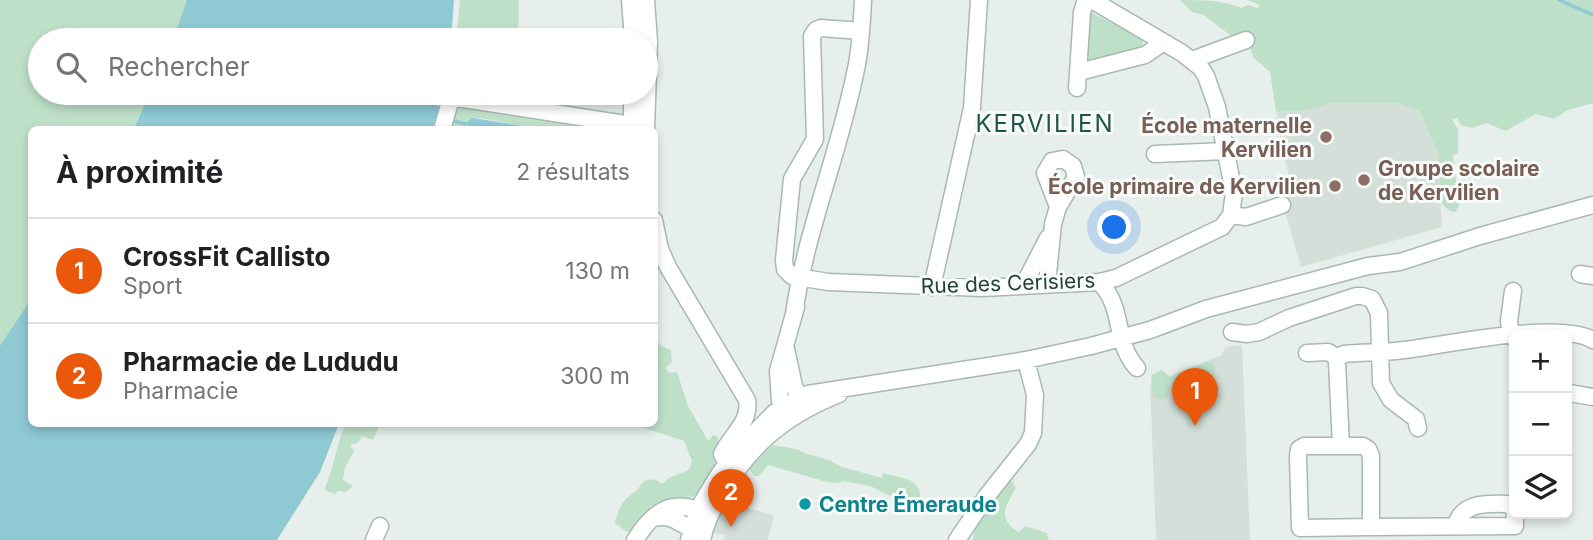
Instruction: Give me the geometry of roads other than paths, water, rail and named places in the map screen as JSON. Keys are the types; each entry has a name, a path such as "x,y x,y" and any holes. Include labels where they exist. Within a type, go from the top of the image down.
{"street":[{"path":"629,0 632,28"},
{"path":"646,0 648,28"},
{"path":"856,0 857,31"},
{"path":"794,408 793,380 786,346 803,279 808,239 822,200 851,86 863,0"},
{"path":"932,287 972,108 979,0"},
{"path":"1086,0 1082,12 1078,80 1144,55 1164,42"},
{"path":"1092,0 1164,42 1200,68 1210,85 1226,151 1234,193 1231,215 1246,217 1282,205"},
{"path":"803,279 786,271 784,260 792,179 816,139 812,36 821,28 857,31"},
{"path":"1192,60 1247,40"},
{"path":"443,126 446,105"},
{"path":"497,105 628,126"},
{"path":"635,105 640,126"},
{"path":"640,126 642,105"},
{"path":"1155,154 1226,151"},
{"path":"653,518 673,517 693,534 756,430 794,408 854,387 1026,360 1121,338 1178,318 1229,308 1368,266 1400,262 1480,236 1593,205"},
{"path":"1047,284 1051,233 1058,207"},
{"name":"Rue des Cerisiers","path":"803,279 982,288 1099,282 1116,278 1211,234 1224,225 1231,215"},
{"path":"1433,253 1479,246 1593,216"},
{"path":"1023,286 1051,233"},
{"path":"658,239 668,267 747,400 745,421 722,454 733,465"},
{"path":"1112,300 1116,278"},
{"path":"1099,282 1112,300 1124,351 1137,368"},
{"path":"1510,330 1513,291"},
{"path":"1229,308 1232,339 1259,332 1305,312 1362,296 1372,299 1377,307 1380,376 1383,388 1391,400 1416,418 1418,428"},
{"path":"1572,334 1593,340"},
{"path":"1338,358 1344,354 1509,336"},
{"path":"1307,353 1328,352 1338,358"},
{"path":"1338,358 1341,446"},
{"path":"957,540 986,497 1028,444 1033,433 1035,396 1026,360"},
{"path":"1572,394 1593,397"},
{"path":"1371,527 1370,453 1363,446 1304,446 1299,449 1300,528 1514,526 1514,519"},
{"path":"704,512 725,485 733,465"},
{"path":"635,540 653,518 672,506 685,505 704,512"}],"water":[{"path":"187,0 454,0 452,28 177,28"},
{"path":"145,105 437,105 439,108 433,126 135,126"},
{"path":"472,118 524,126 469,126 465,124"},
{"path":"28,304 28,427 338,427 320,472 277,540 0,540 0,346"}],"waterway":[{"path":"1559,0 1593,15"},
{"path":"455,121 465,124"}],"place":[{"name":"École maternelle Kervilien","path":"1326,137"},
{"name":"Groupe scolaire de Kervilien","path":"1364,180"},
{"name":"École primaire de Kervilien","path":"1335,186"},
{"name":"CrossFit Callisto","path":"1195,426"},
{"name":"Centre Émeraude","path":"805,504"},
{"name":"Pharmacie de Lududu","path":"731,527"}],"district":[{"name":"KERVILIEN","path":"1045,123"}]}
